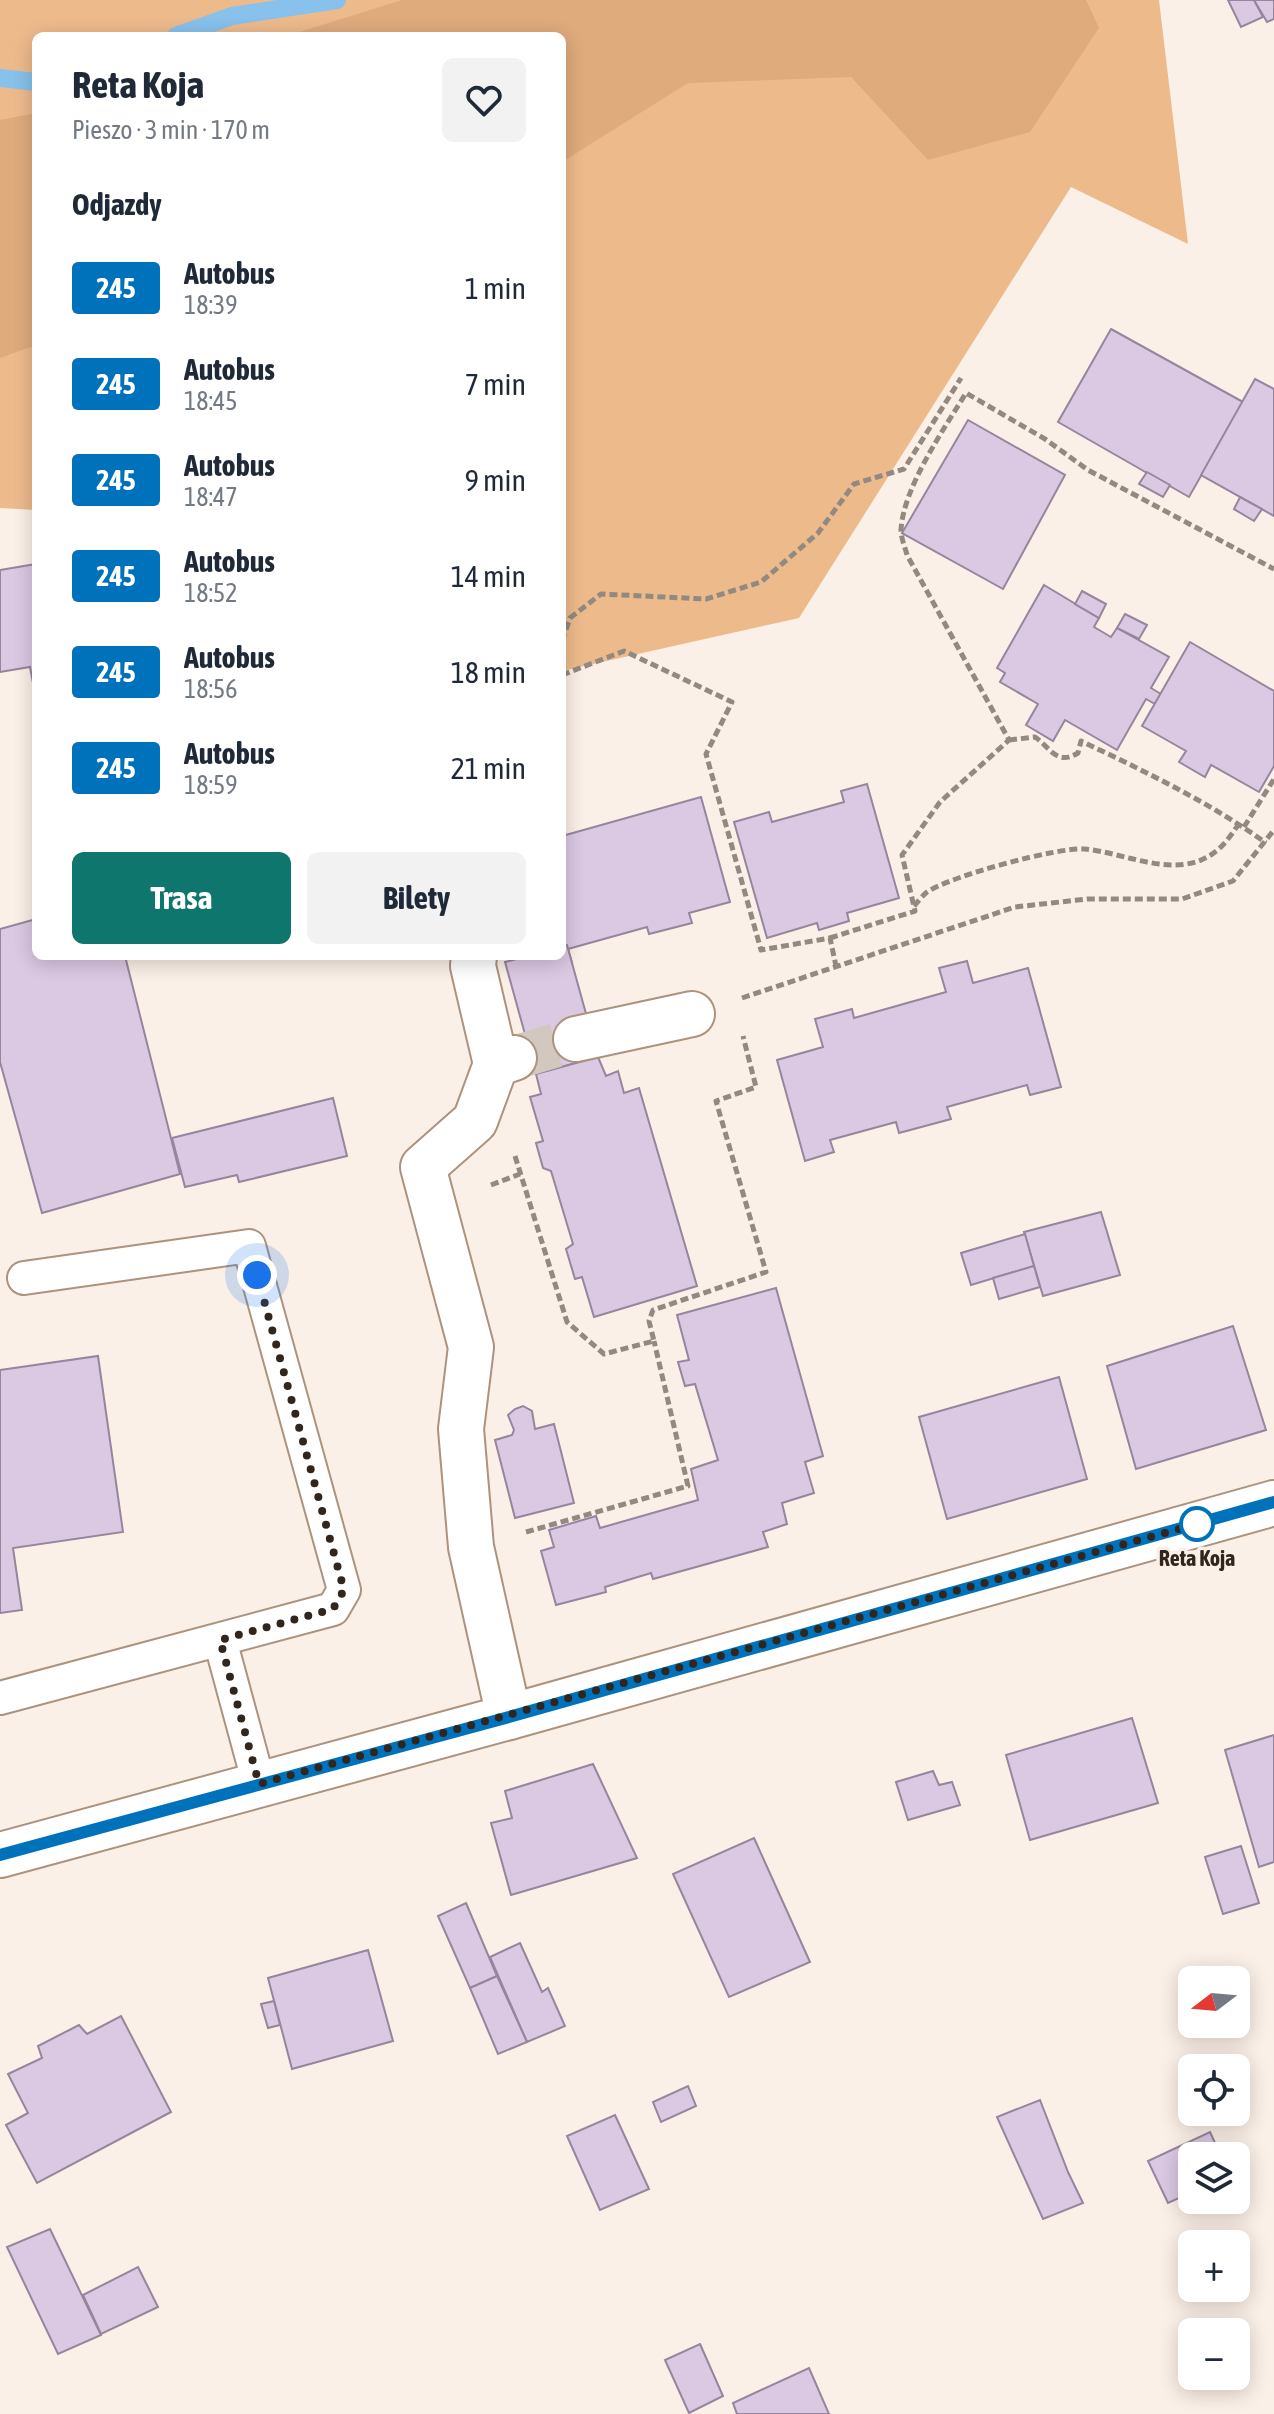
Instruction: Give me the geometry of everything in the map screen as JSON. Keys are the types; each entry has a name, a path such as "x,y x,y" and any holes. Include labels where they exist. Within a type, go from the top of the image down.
{"street":[{"path":"474,960 505,1061 475,1121 423,1167 471,1347 461,1429 471,1547 509,1717"},
{"path":"576,1039 692,1014"},
{"path":"0,1855 509,1717 1274,1503"}],"lane":[{"path":"0,1698 333,1609 344,1590 249,1246 24,1278"},
{"path":"220,1640 259,1784"}],"path":[{"path":"566,630 570,618 601,594 706,599 761,582 818,533 854,484 904,469 961,378"},
{"path":"1009,740 907,555 901,533 905,508 922,468 966,393 1045,439 1088,470 1274,569"},
{"path":"909,460 922,468"},
{"path":"566,673 624,651 732,702 706,754 761,950 830,938 915,911 902,855 940,802 1009,740 1035,737 1053,756 1062,759 1078,753 1081,741 1242,825 1266,843"},
{"path":"914,906 927,893 973,874 1064,849 1087,849 1166,866 1208,857 1219,850 1242,825 1274,779"},
{"path":"692,1014 1015,907 1087,899 1182,899 1233,881 1274,831"},
{"path":"830,938 836,966"},
{"path":"471,1547 688,1486 649,1321 653,1310 766,1272 716,1101 756,1087 733,1001"},
{"path":"513,1151 567,1322 604,1354 654,1341"},
{"path":"480,1188 520,1174"}],"shaded area":[{"path":"0,0 1159,0 1188,244 1071,187 799,618 566,670 566,32 32,32 32,510 0,508"},
{"path":"402,0 1086,0 1099,28 1030,132 928,160 851,77 688,83 566,159 566,32 300,32"},
{"path":"32,114 32,346 0,358 0,120"}],"building":[{"path":"1228,0 1254,0 1263,17 1241,27"},
{"path":"1254,0 1274,0 1274,19 1267,22"},
{"path":"1111,329 1243,402 1189,497 1058,422"},
{"path":"1255,379 1274,389 1274,516 1201,475"},
{"path":"968,420 1065,475 1003,589 902,533"},
{"path":"1147,472 1170,485 1163,497 1139,484"},
{"path":"1240,497 1262,509 1254,521 1234,509"},
{"path":"32,565 32,678 30,667 0,672 0,570"},
{"path":"1044,585 1099,618 1094,627 1111,637 1117,628 1169,657 1151,688 1161,694 1155,704 1146,699 1117,750 1065,720 1053,741 1026,725 1038,704 1000,682 1005,673 997,668"},
{"path":"1082,591 1106,604 1099,618 1075,604"},
{"path":"1125,614 1147,625 1139,639 1117,628"},
{"path":"1190,642 1274,691 1274,766 1259,792 1211,765 1205,777 1179,762 1186,751 1142,726"},
{"path":"867,784 899,898 847,913 849,921 819,930 817,923 767,938 734,822 769,812 772,822 844,802 841,791"},
{"path":"701,797 730,902 689,913 692,923 649,934 647,927 568,949 572,963 536,973 532,960 566,960 566,835"},
{"path":"32,920 32,960 126,960 180,1174 42,1213 0,1062 0,929"},
{"path":"566,945 598,1057 536,1074 505,962 566,960"},
{"path":"967,961 973,983 1028,968 1061,1087 1030,1095 1027,1085 947,1107 951,1119 899,1133 896,1122 830,1140 834,1152 805,1161 777,1060 823,1047 815,1019 852,1009 854,1018 946,992 939,968"},
{"path":"598,1057 606,1076 618,1071 624,1093 639,1088 697,1286 594,1317 582,1277 575,1279 566,1249 573,1244 551,1171 543,1168 536,1143 543,1141 530,1097 541,1094 536,1074"},
{"path":"333,1098 347,1156 239,1182 237,1175 185,1187 172,1138"},
{"path":"1101,1212 1120,1275 1043,1296 1024,1232"},
{"path":"1025,1234 1034,1266 971,1285 961,1253"},
{"path":"1034,1266 1040,1287 999,1299 993,1278"},
{"path":"776,1288 823,1456 805,1462 814,1493 782,1503 787,1524 763,1532 768,1547 653,1579 651,1573 605,1587 606,1592 556,1605 541,1551 554,1547 549,1530 596,1516 600,1528 698,1500 691,1469 718,1460 695,1384 685,1386 678,1362 689,1360 677,1315"},
{"path":"1233,1326 1266,1430 1136,1469 1107,1366"},
{"path":"98,1356 123,1532 13,1548 22,1610 0,1613 0,1370"},
{"path":"1059,1377 1087,1479 947,1519 919,1417"},
{"path":"523,1406 532,1411 535,1429 554,1424 574,1503 515,1518 495,1440 512,1435 514,1430 508,1415"},
{"path":"1132,1718 1158,1803 1030,1840 1006,1755"},
{"path":"1274,1735 1274,1862 1259,1867 1225,1750"},
{"path":"593,1764 637,1858 511,1895 491,1823 512,1818 505,1791"},
{"path":"933,1771 939,1785 952,1782 960,1805 908,1820 896,1782"},
{"path":"754,1838 810,1962 729,1997 673,1874"},
{"path":"1241,1846 1259,1903 1223,1914 1205,1857"},
{"path":"466,1903 497,1976 470,1988 438,1916"},
{"path":"520,1943 542,1992 548,1988 565,2026 527,2042 490,1957"},
{"path":"368,1950 393,2041 292,2069 268,1978"},
{"path":"497,1976 527,2042 498,2054 470,1988"},
{"path":"274,2001 280,2025 268,2028 261,2004"},
{"path":"121,2016 171,2112 37,2183 6,2125 28,2113 8,2074 42,2058 38,2046 79,2025 87,2034"},
{"path":"688,2086 696,2106 661,2122 653,2102"},
{"path":"1040,2100 1083,2203 1043,2219 997,2117"},
{"path":"615,2115 649,2189 600,2210 567,2136"},
{"path":"1210,2132 1215,2142 1189,2142"},
{"path":"1178,2147 1178,2198 1168,2203 1148,2161"},
{"path":"50,2229 101,2335 58,2354 7,2247"},
{"path":"138,2267 158,2307 101,2334 83,2295"},
{"path":"700,2344 723,2396 689,2413 665,2360"},
{"path":"809,2368 829,2414 737,2414 733,2403"}],"waterway":[{"path":"187,32 232,16 337,0"},
{"path":"0,78 32,82"}],"tunnel":[{"path":"514,1058 576,1039"}],"bus line":[{"name":"245","path":"0,1855 509,1717 1274,1502"}],"place":[{"name":"Reta Koja","path":"1197,1524"}],"route":[{"path":"257,1275 344,1590 333,1609 220,1640 259,1784 1197,1524"}]}
